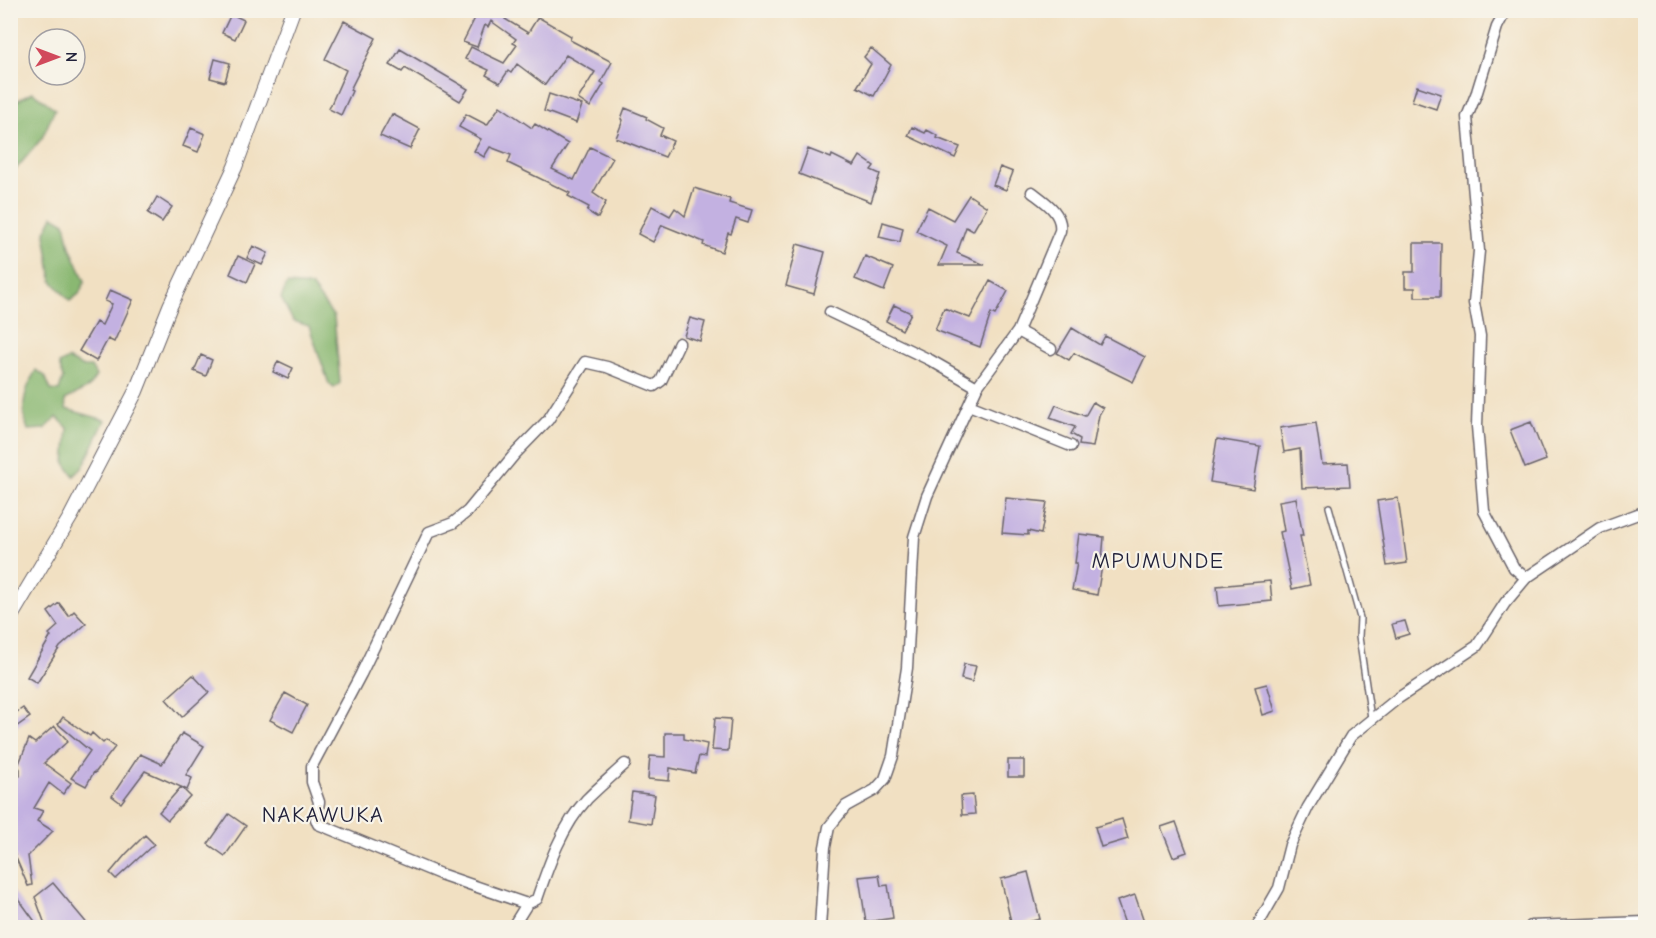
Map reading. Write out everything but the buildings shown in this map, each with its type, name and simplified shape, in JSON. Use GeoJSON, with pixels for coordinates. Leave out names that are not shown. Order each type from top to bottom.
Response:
{"type":"FeatureCollection","features":[{"type":"Feature","properties":{"kind":"street"},"geometry":{"type":"LineString","coordinates":[[10,618],[71,516],[136,391],[170,306],[234,167],[293,10]]}},
{"type":"Feature","properties":{"kind":"street"},"geometry":{"type":"LineString","coordinates":[[1506,10],[1497,27],[1467,117],[1479,250],[1474,303],[1480,336],[1477,426],[1484,511],[1514,568],[1526,578]]}},
{"type":"Feature","properties":{"kind":"street"},"geometry":{"type":"LineString","coordinates":[[820,927],[825,847],[829,827],[846,806],[875,790],[885,779],[893,756],[907,668],[914,537],[927,496],[977,387],[1018,331],[1060,231],[1061,225],[1051,207],[1032,192]]}},
{"type":"Feature","properties":{"kind":"street"},"geometry":{"type":"LineString","coordinates":[[830,312],[930,360],[977,387]]}},
{"type":"Feature","properties":{"kind":"street"},"geometry":{"type":"LineString","coordinates":[[1018,331],[1051,349]]}},
{"type":"Feature","properties":{"kind":"street"},"geometry":{"type":"LineString","coordinates":[[527,904],[440,874],[318,824],[316,819],[319,802],[312,782],[312,766],[361,674],[429,532],[453,523],[468,511],[514,455],[548,420],[585,362],[654,386],[661,381],[679,343]]}},
{"type":"Feature","properties":{"kind":"street"},"geometry":{"type":"LineString","coordinates":[[969,405],[1071,446]]}},
{"type":"Feature","properties":{"kind":"street"},"geometry":{"type":"LineString","coordinates":[[1256,927],[1279,888],[1290,845],[1308,807],[1351,736],[1397,699],[1477,646],[1505,603],[1526,578],[1600,528],[1646,511]]}},
{"type":"Feature","properties":{"kind":"street"},"geometry":{"type":"LineString","coordinates":[[512,927],[527,904],[537,898],[564,833],[586,800],[625,764]]}},
{"type":"Feature","properties":{"kind":"street"},"geometry":{"type":"LineString","coordinates":[[1532,926],[1646,922]]}},
{"type":"Feature","properties":{"kind":"lane"},"geometry":{"type":"LineString","coordinates":[[1329,507],[1360,618],[1359,637],[1371,720]]}},
{"type":"Feature","properties":{"kind":"green space"},"geometry":{"type":"Polygon","coordinates":[[[33,92],[55,109],[42,138],[11,175],[11,104],[33,92]]]}},
{"type":"Feature","properties":{"kind":"green space"},"geometry":{"type":"Polygon","coordinates":[[[53,216],[65,223],[70,247],[85,281],[79,294],[70,301],[52,281],[45,232],[53,216]]]}},
{"type":"Feature","properties":{"kind":"green space"},"geometry":{"type":"Polygon","coordinates":[[[287,284],[311,286],[334,317],[340,383],[334,388],[329,384],[309,326],[293,321],[281,298],[287,284]]]}},
{"type":"Feature","properties":{"kind":"green space"},"geometry":{"type":"Polygon","coordinates":[[[68,359],[83,367],[91,367],[96,376],[89,387],[65,400],[66,409],[105,420],[83,467],[74,476],[65,463],[68,428],[57,417],[45,429],[28,430],[24,414],[26,392],[36,370],[45,376],[51,390],[59,391],[63,378],[59,364],[68,359]]]}},
{"type":"Feature","properties":{"kind":"district","name":"MPUMUNDE"},"geometry":{"type":"Point","coordinates":[1158,560]}},
{"type":"Feature","properties":{"kind":"district","name":"NAKAWUKA"},"geometry":{"type":"Point","coordinates":[323,814]}}]}
